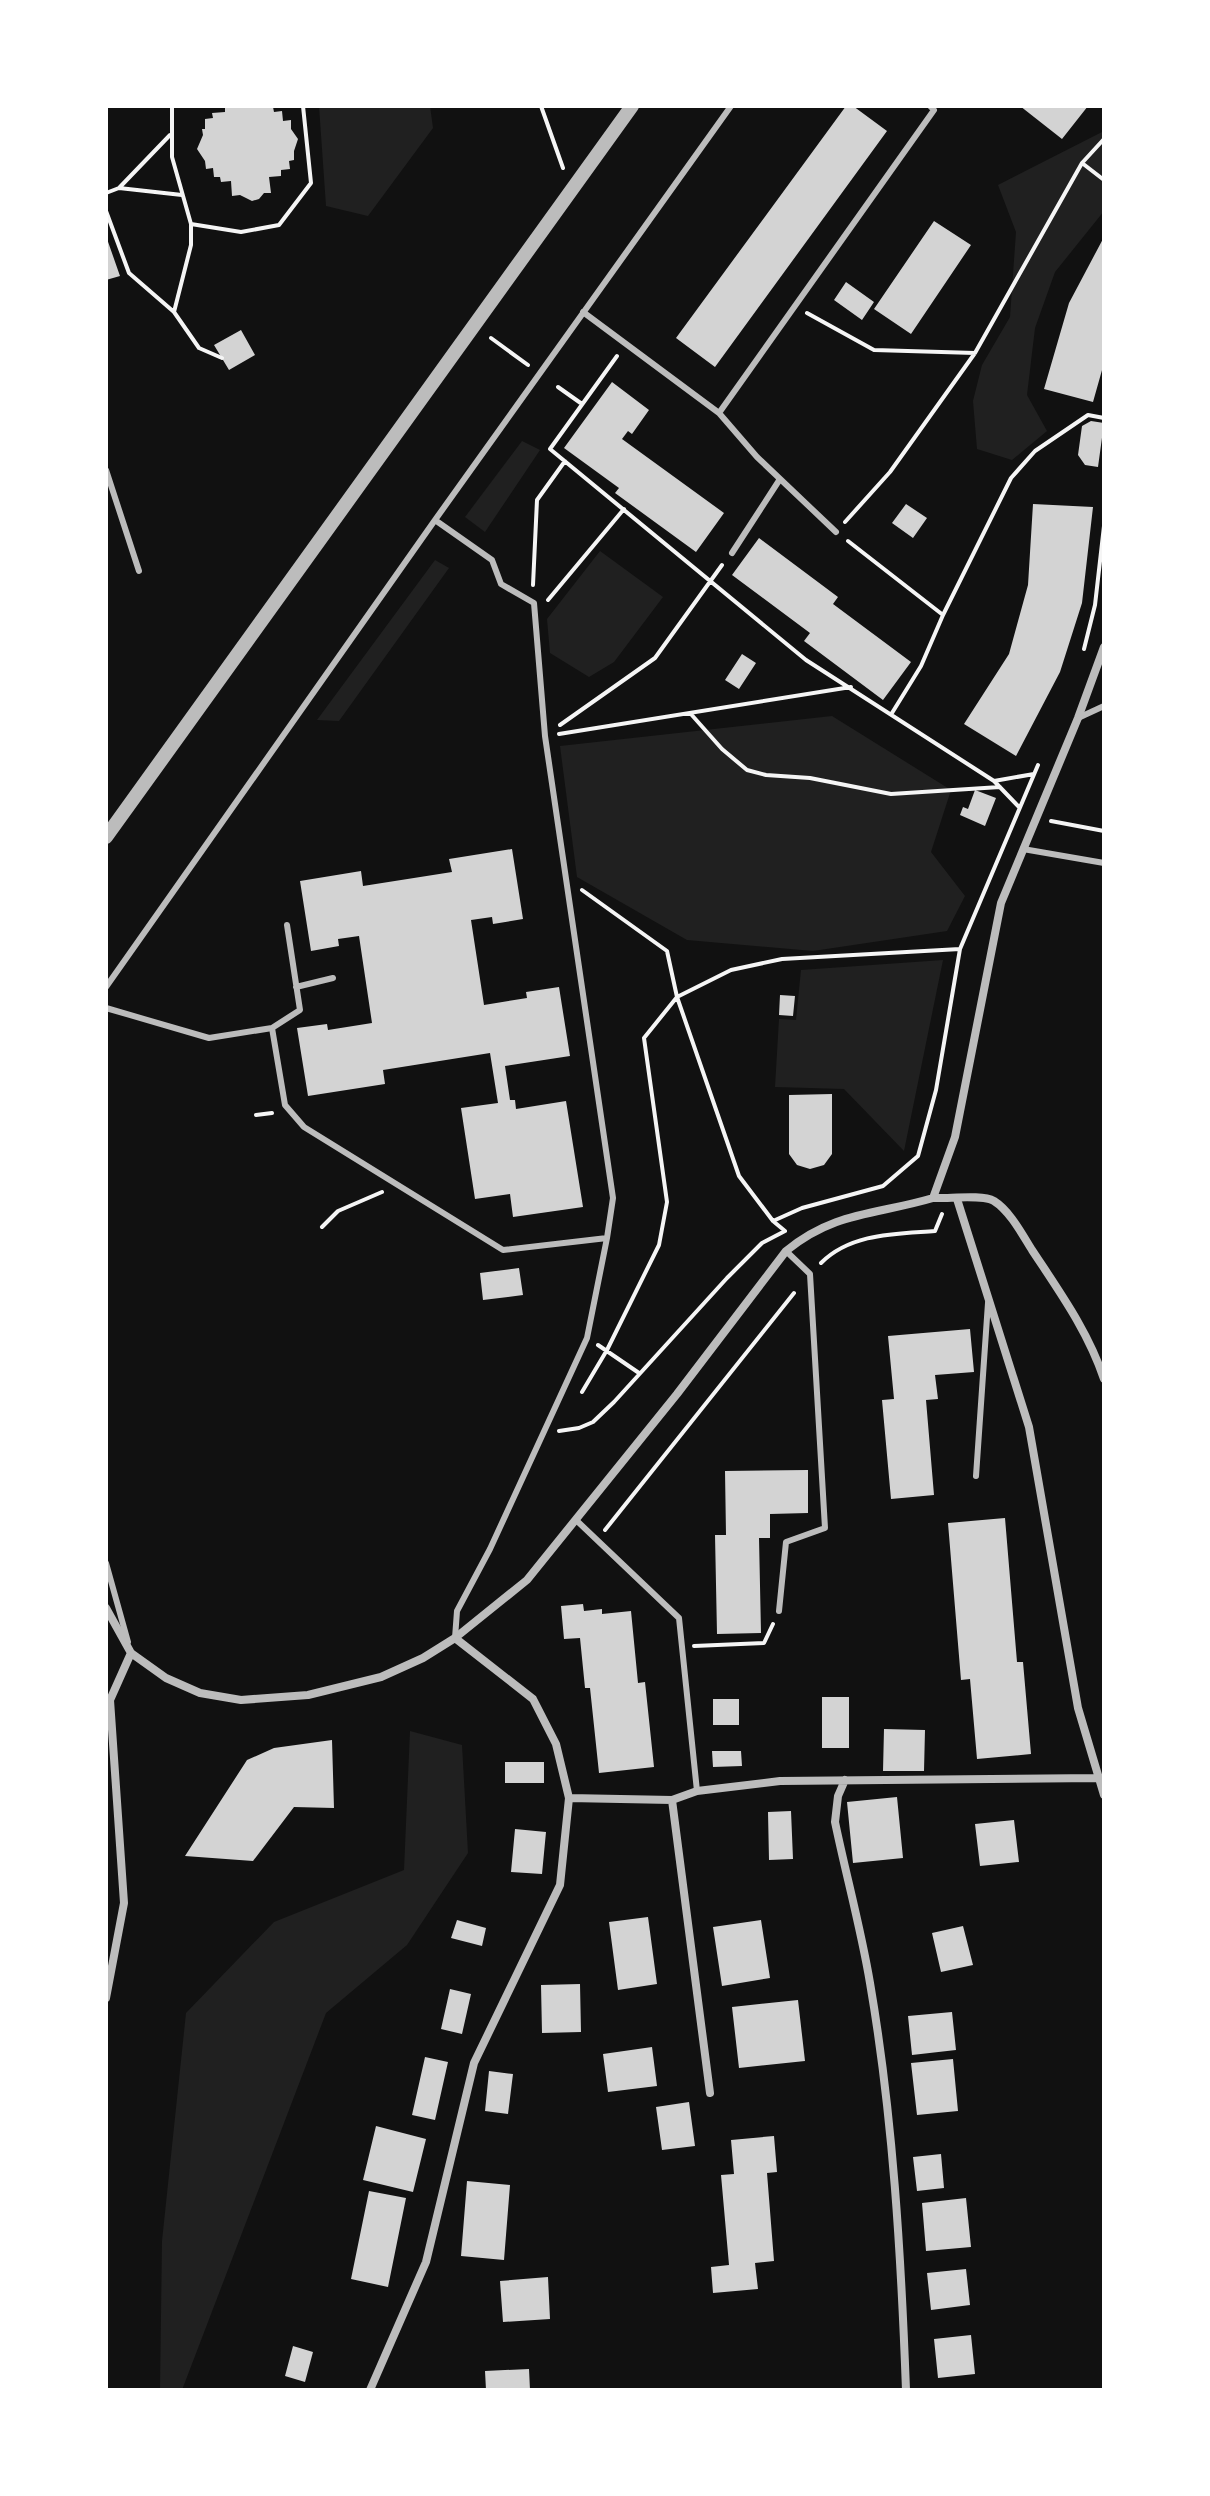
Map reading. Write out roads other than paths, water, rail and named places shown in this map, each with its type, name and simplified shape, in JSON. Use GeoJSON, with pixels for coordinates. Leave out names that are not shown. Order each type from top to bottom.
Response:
{"type":"FeatureCollection","features":[{"type":"Feature","properties":{"kind":"street"},"geometry":{"type":"LineString","coordinates":[[106,837],[632,106]]}},
{"type":"Feature","properties":{"kind":"street"},"geometry":{"type":"LineString","coordinates":[[933,1198],[955,1137],[1001,903],[1104,647]]}},
{"type":"Feature","properties":{"kind":"street"},"geometry":{"type":"LineString","coordinates":[[106,1608],[131,1653],[166,1678],[200,1693],[241,1700],[308,1695],[381,1677],[423,1658],[455,1638],[527,1580],[677,1394],[786,1251],[807,1234],[831,1222],[933,1198],[993,1200],[1016,1225],[1080,1323],[1096,1354],[1104,1379]]}},
{"type":"Feature","properties":{"kind":"street"},"geometry":{"type":"LineString","coordinates":[[957,1199],[1029,1427],[1078,1708],[1104,1795]]}},
{"type":"Feature","properties":{"kind":"street"},"geometry":{"type":"LineString","coordinates":[[370,2390],[426,2262],[474,2063],[560,1885],[569,1798],[556,1744],[533,1699],[455,1638]]}},
{"type":"Feature","properties":{"kind":"street"},"geometry":{"type":"LineString","coordinates":[[106,1998],[124,1903],[108,1702],[131,1653]]}},
{"type":"Feature","properties":{"kind":"street"},"geometry":{"type":"LineString","coordinates":[[569,1798],[672,1800],[697,1791],[780,1781],[1099,1778]]}},
{"type":"Feature","properties":{"kind":"street"},"geometry":{"type":"LineString","coordinates":[[845,1780],[836,1804],[835,1822],[870,1982],[882,2067],[895,2190],[906,2390]]}},
{"type":"Feature","properties":{"kind":"street"},"geometry":{"type":"LineString","coordinates":[[672,1800],[710,2093]]}},
{"type":"Feature","properties":{"kind":"lane"},"geometry":{"type":"LineString","coordinates":[[106,987],[731,106]]}},
{"type":"Feature","properties":{"kind":"lane"},"geometry":{"type":"LineString","coordinates":[[719,413],[934,110],[930,106]]}},
{"type":"Feature","properties":{"kind":"lane"},"geometry":{"type":"LineString","coordinates":[[583,312],[719,413],[757,457],[836,532]]}},
{"type":"Feature","properties":{"kind":"lane"},"geometry":{"type":"LineString","coordinates":[[106,470],[139,571]]}},
{"type":"Feature","properties":{"kind":"lane"},"geometry":{"type":"LineString","coordinates":[[732,553],[780,479]]}},
{"type":"Feature","properties":{"kind":"lane"},"geometry":{"type":"LineString","coordinates":[[435,520],[492,560],[501,584],[534,603],[545,736],[613,1198],[587,1338],[490,1549],[457,1611],[455,1638]]}},
{"type":"Feature","properties":{"kind":"lane"},"geometry":{"type":"LineString","coordinates":[[1078,718],[1104,706]]}},
{"type":"Feature","properties":{"kind":"lane"},"geometry":{"type":"LineString","coordinates":[[1023,849],[1104,863]]}},
{"type":"Feature","properties":{"kind":"lane"},"geometry":{"type":"LineString","coordinates":[[106,1008],[209,1038],[272,1028],[300,1010],[287,925]]}},
{"type":"Feature","properties":{"kind":"lane"},"geometry":{"type":"LineString","coordinates":[[296,987],[333,978]]}},
{"type":"Feature","properties":{"kind":"lane"},"geometry":{"type":"LineString","coordinates":[[272,1028],[285,1105],[304,1127],[503,1250],[607,1238]]}},
{"type":"Feature","properties":{"kind":"lane"},"geometry":{"type":"LineString","coordinates":[[779,1611],[786,1542],[825,1528],[810,1274],[786,1251]]}},
{"type":"Feature","properties":{"kind":"lane"},"geometry":{"type":"LineString","coordinates":[[976,1476],[988,1300]]}},
{"type":"Feature","properties":{"kind":"lane"},"geometry":{"type":"LineString","coordinates":[[576,1520],[679,1618],[697,1791]]}},
{"type":"Feature","properties":{"kind":"lane"},"geometry":{"type":"LineString","coordinates":[[106,1563],[131,1653]]}}]}
